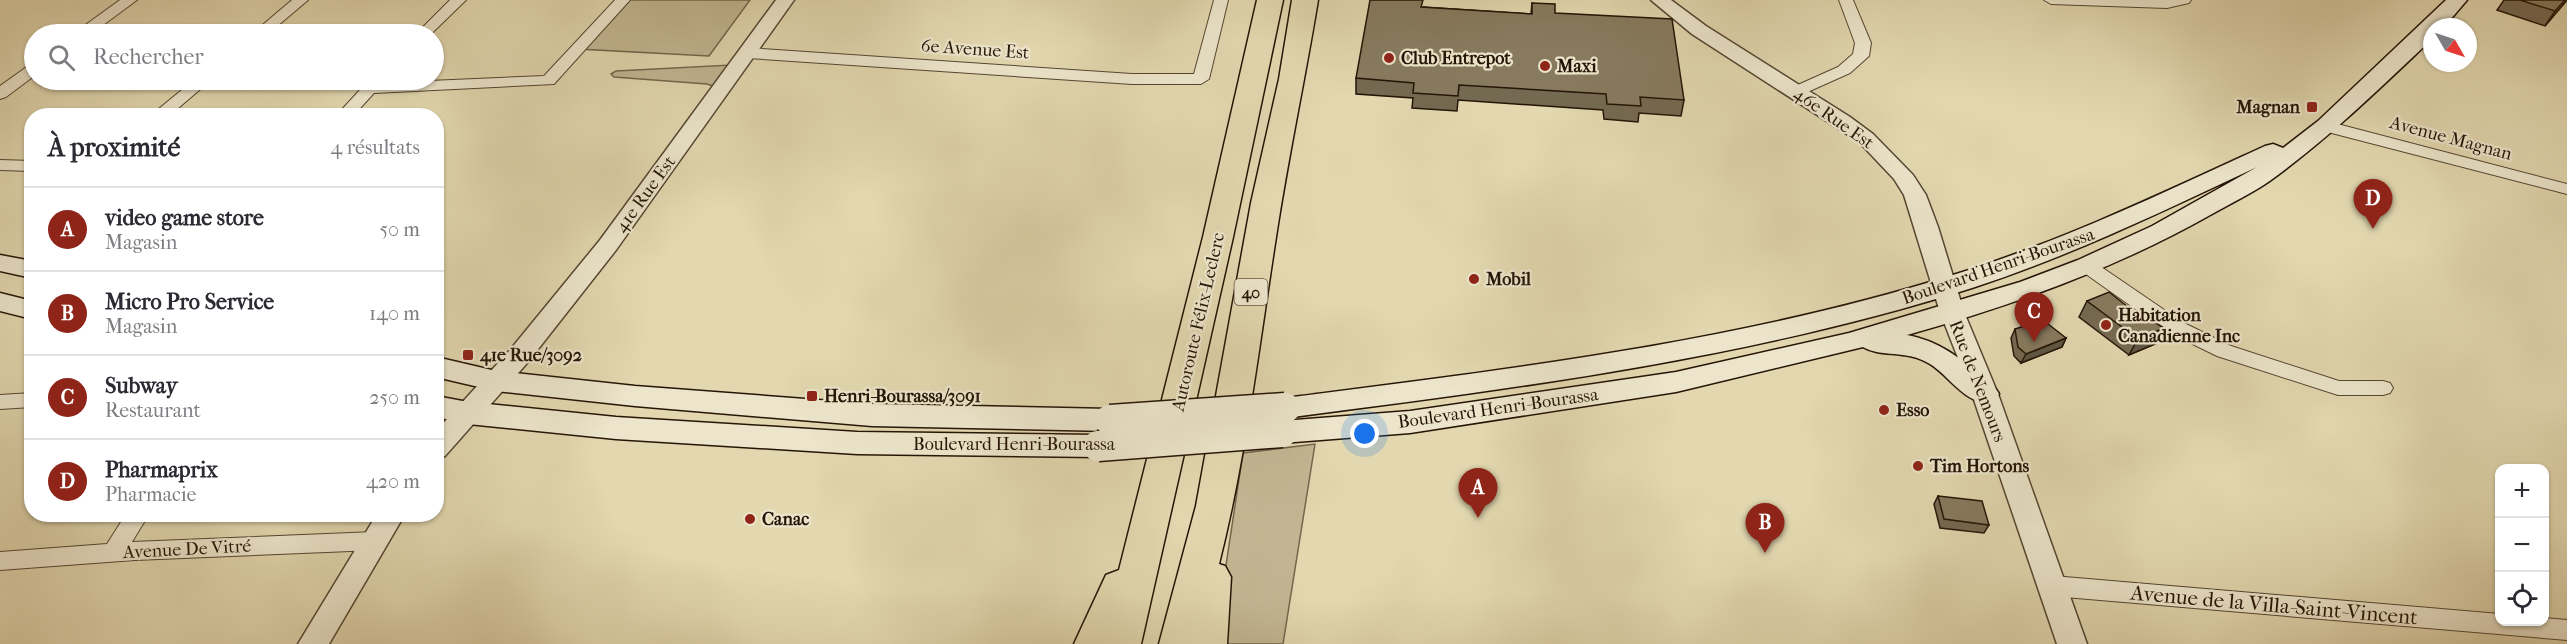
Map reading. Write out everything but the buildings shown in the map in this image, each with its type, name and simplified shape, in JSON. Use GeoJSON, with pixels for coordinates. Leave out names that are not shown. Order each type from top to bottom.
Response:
{"type":"FeatureCollection","features":[{"type":"Feature","properties":{"kind":"highway","name":"Autoroute Félix-Leclerc"},"geometry":{"type":"LineString","coordinates":[[1121,644],[1218,237],[1270,0]]}},
{"type":"Feature","properties":{"kind":"highway","name":"40"},"geometry":{"type":"LineString","coordinates":[[1179,644],[1215,506],[1266,203],[1292,79],[1305,0]]}},
{"type":"Feature","properties":{"kind":"highway"},"geometry":{"type":"LineString","coordinates":[[1207,644],[1215,506]]}},
{"type":"Feature","properties":{"kind":"highway"},"geometry":{"type":"LineString","coordinates":[[1094,644],[1151,516]]}},
{"type":"Feature","properties":{"kind":"main road","name":"Boulevard Henri-Bourassa"},"geometry":{"type":"LineString","coordinates":[[444,408],[468,413],[616,428],[857,443],[1098,446],[1283,420],[1647,357],[1820,322],[1949,300],[2087,266],[2161,232],[2261,176],[2326,126],[2446,14],[2457,0]]}},
{"type":"Feature","properties":{"kind":"main road","name":"Boulevard Henri-Bourassa"},"geometry":{"type":"LineString","coordinates":[[444,369],[496,381],[634,396],[872,415],[1110,420],[1410,422],[1676,382],[1849,342],[1949,300],[2326,126]]}},
{"type":"Feature","properties":{"kind":"main road"},"geometry":{"type":"LineString","coordinates":[[0,263],[24,268]]}},
{"type":"Feature","properties":{"kind":"main road"},"geometry":{"type":"LineString","coordinates":[[0,302],[24,308]]}},
{"type":"Feature","properties":{"kind":"main road"},"geometry":{"type":"LineString","coordinates":[[1849,342],[1906,343],[1925,348],[1946,361],[1985,394]]}},
{"type":"Feature","properties":{"kind":"street"},"geometry":{"type":"LineString","coordinates":[[96,24],[130,0]]}},
{"type":"Feature","properties":{"kind":"street"},"geometry":{"type":"LineString","coordinates":[[271,24],[301,0]]}},
{"type":"Feature","properties":{"kind":"street"},"geometry":{"type":"LineString","coordinates":[[434,24],[459,0]]}},
{"type":"Feature","properties":{"kind":"street"},"geometry":{"type":"LineString","coordinates":[[444,83],[548,81],[623,0]]}},
{"type":"Feature","properties":{"kind":"street","name":"41e Rue Est"},"geometry":{"type":"LineString","coordinates":[[444,440],[553,315],[608,245],[785,0]]}},
{"type":"Feature","properties":{"kind":"street","name":"6e Avenue Est"},"geometry":{"type":"LineString","coordinates":[[748,53],[1132,79],[1201,80],[1221,0]]}},
{"type":"Feature","properties":{"kind":"street","name":"46e Rue Est"},"geometry":{"type":"LineString","coordinates":[[1660,0],[1699,30],[1797,91],[1866,138],[1902,175],[1915,195],[1949,300]]}},
{"type":"Feature","properties":{"kind":"street"},"geometry":{"type":"LineString","coordinates":[[1797,91],[1844,70],[1861,56],[1863,43],[1846,0]]}},
{"type":"Feature","properties":{"kind":"street"},"geometry":{"type":"LineString","coordinates":[[2051,0],[2167,4],[2182,0]]}},
{"type":"Feature","properties":{"kind":"street"},"geometry":{"type":"LineString","coordinates":[[0,94],[24,76]]}},
{"type":"Feature","properties":{"kind":"street"},"geometry":{"type":"LineString","coordinates":[[168,108],[190,90]]}},
{"type":"Feature","properties":{"kind":"street"},"geometry":{"type":"LineString","coordinates":[[351,108],[368,90]]}},
{"type":"Feature","properties":{"kind":"street","name":"Avenue Magnan"},"geometry":{"type":"LineString","coordinates":[[2326,126],[2567,189]]}},
{"type":"Feature","properties":{"kind":"street"},"geometry":{"type":"LineString","coordinates":[[0,165],[24,166]]}},
{"type":"Feature","properties":{"kind":"street"},"geometry":{"type":"LineString","coordinates":[[2087,266],[2175,327],[2224,351],[2338,388],[2383,387]]}},
{"type":"Feature","properties":{"kind":"street","name":"Rue de Nemours"},"geometry":{"type":"LineString","coordinates":[[1949,300],[1985,394],[2072,644]]}},
{"type":"Feature","properties":{"kind":"street"},"geometry":{"type":"LineString","coordinates":[[0,402],[24,400]]}},
{"type":"Feature","properties":{"kind":"street"},"geometry":{"type":"LineString","coordinates":[[113,553],[133,522]]}},
{"type":"Feature","properties":{"kind":"street"},"geometry":{"type":"LineString","coordinates":[[313,644],[387,522]]}},
{"type":"Feature","properties":{"kind":"street","name":"Avenue De Vitré"},"geometry":{"type":"LineString","coordinates":[[0,561],[113,553],[375,541]]}},
{"type":"Feature","properties":{"kind":"street","name":"Avenue de la Villa-Saint-Vincent"},"geometry":{"type":"LineString","coordinates":[[2053,586],[2567,630]]}},
{"type":"Feature","properties":{"kind":"shaded area"},"geometry":{"type":"Polygon","coordinates":[[[623,0],[750,0],[709,56],[578,49],[623,0]]]}},
{"type":"Feature","properties":{"kind":"shaded area"},"geometry":{"type":"Polygon","coordinates":[[[731,65],[716,87],[707,84],[614,77],[611,74],[616,71],[731,65]]]}},
{"type":"Feature","properties":{"kind":"shaded area"},"geometry":{"type":"Polygon","coordinates":[[[1315,444],[1283,644],[1214,644],[1243,453],[1315,444]]]}},
{"type":"Feature","properties":{"kind":"place","name":"Club Entrepot"},"geometry":{"type":"Point","coordinates":[1389,58]}},
{"type":"Feature","properties":{"kind":"place","name":"Maxi"},"geometry":{"type":"Point","coordinates":[1545,66]}},
{"type":"Feature","properties":{"kind":"place","name":"Magnan"},"geometry":{"type":"Point","coordinates":[2312,107]}},
{"type":"Feature","properties":{"kind":"place","name":"Pharmaprix"},"geometry":{"type":"Point","coordinates":[2373,229]}},
{"type":"Feature","properties":{"kind":"place","name":"Mobil"},"geometry":{"type":"Point","coordinates":[1474,279]}},
{"type":"Feature","properties":{"kind":"place","name":"Habitation Canadienne Inc"},"geometry":{"type":"Point","coordinates":[2106,325]}},
{"type":"Feature","properties":{"kind":"place","name":"Subway"},"geometry":{"type":"Point","coordinates":[2034,342]}},
{"type":"Feature","properties":{"kind":"place","name":"41e Rue/3092"},"geometry":{"type":"Point","coordinates":[468,355]}},
{"type":"Feature","properties":{"kind":"place","name":"Henri-Bourassa/3091"},"geometry":{"type":"Point","coordinates":[812,396]}},
{"type":"Feature","properties":{"kind":"place","name":"Esso"},"geometry":{"type":"Point","coordinates":[1884,410]}},
{"type":"Feature","properties":{"kind":"place","name":"Tim Hortons"},"geometry":{"type":"Point","coordinates":[1918,466]}},
{"type":"Feature","properties":{"kind":"place","name":"video game store"},"geometry":{"type":"Point","coordinates":[1478,518]}},
{"type":"Feature","properties":{"kind":"place","name":"Canac"},"geometry":{"type":"Point","coordinates":[750,519]}},
{"type":"Feature","properties":{"kind":"place","name":"Micro Pro Service"},"geometry":{"type":"Point","coordinates":[1765,553]}}]}
